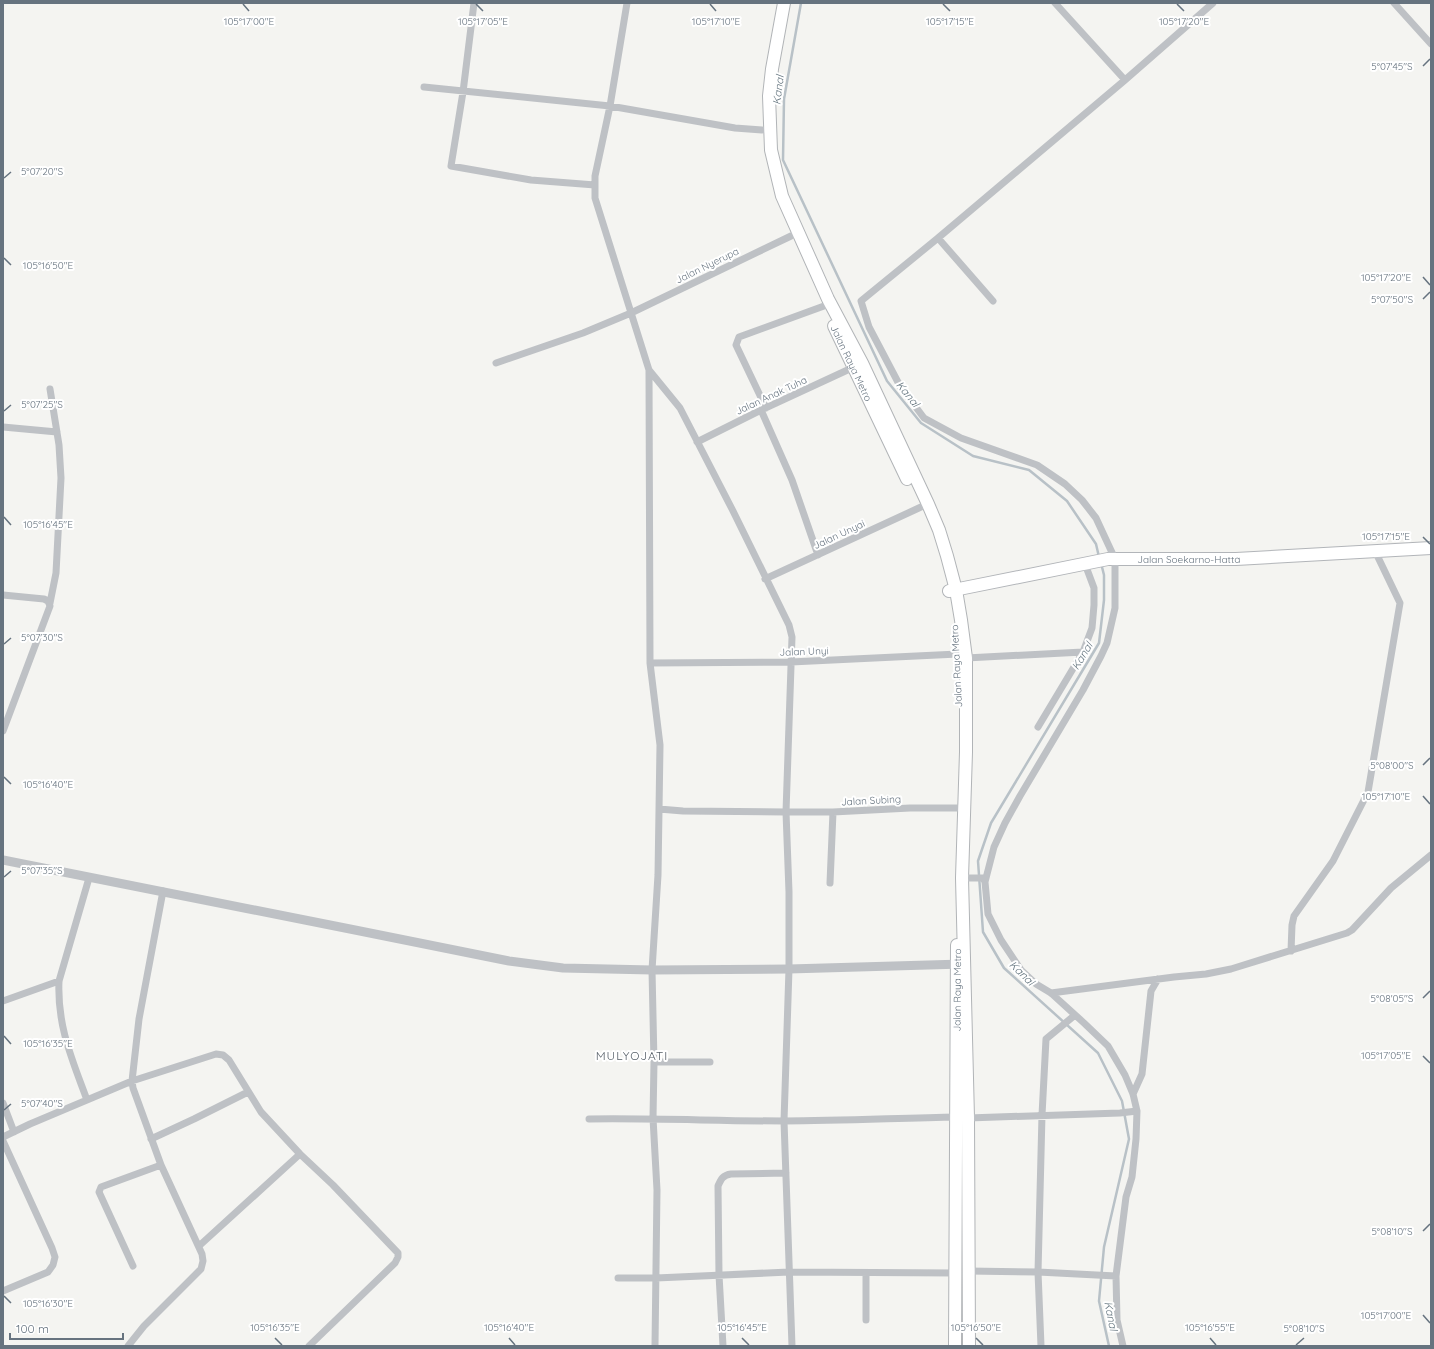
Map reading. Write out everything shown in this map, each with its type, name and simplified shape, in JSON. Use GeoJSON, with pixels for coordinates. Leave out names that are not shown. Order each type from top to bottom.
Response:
{"type":"FeatureCollection","features":[{"type":"Feature","properties":{"kind":"main road","name":"Jalan Raya Metro"},"geometry":{"type":"LineString","coordinates":[[777,3],[764,95],[762,130],[768,176],[776,202],[791,236],[930,528],[952,590]]}},
{"type":"Feature","properties":{"kind":"main road"},"geometry":{"type":"LineString","coordinates":[[784,3],[772,68],[769,96],[771,150],[782,196],[828,299],[862,363],[939,530],[952,590],[962,656],[966,752],[961,964],[962,1118],[968,1271],[969,1346]]}},
{"type":"Feature","properties":{"kind":"main road","name":"Jalan Soekarno-Hatta"},"geometry":{"type":"LineString","coordinates":[[952,590],[1112,559],[1236,559],[1431,548]]}},
{"type":"Feature","properties":{"kind":"main road","name":"Jalan Raya Metro"},"geometry":{"type":"LineString","coordinates":[[961,964],[957,808],[959,685],[962,656]]}},
{"type":"Feature","properties":{"kind":"main road"},"geometry":{"type":"LineString","coordinates":[[955,1346],[955,1273],[962,1118]]}},
{"type":"Feature","properties":{"kind":"street"},"geometry":{"type":"LineString","coordinates":[[474,3],[463,92],[450,166],[531,180],[595,185]]}},
{"type":"Feature","properties":{"kind":"street"},"geometry":{"type":"LineString","coordinates":[[628,3],[610,106],[595,176],[595,198],[649,370],[650,663],[660,745],[658,875],[652,970],[654,1062],[653,1118],[657,1190],[655,1346]]}},
{"type":"Feature","properties":{"kind":"street"},"geometry":{"type":"LineString","coordinates":[[1055,3],[1125,80]]}},
{"type":"Feature","properties":{"kind":"street"},"geometry":{"type":"LineString","coordinates":[[1123,1346],[1117,1320],[1114,1276],[1126,1197],[1132,1177],[1134,1112],[1133,1094],[1125,1075],[1112,1052],[1099,1036],[1073,1017],[1051,993],[1036,984],[1021,970],[1001,940],[988,914],[983,880],[994,847],[1005,823],[1083,690],[1107,643],[1115,608],[1112,559],[1096,518],[1082,500],[1065,484],[1037,465],[961,438],[924,418],[900,386],[869,327],[860,301],[938,238],[1214,3]]}},
{"type":"Feature","properties":{"kind":"street"},"geometry":{"type":"LineString","coordinates":[[1394,3],[1431,44]]}},
{"type":"Feature","properties":{"kind":"street"},"geometry":{"type":"LineString","coordinates":[[424,87],[610,106],[736,128],[762,130]]}},
{"type":"Feature","properties":{"kind":"street","name":"Jalan Nyerupa"},"geometry":{"type":"LineString","coordinates":[[496,363],[583,333],[631,313],[791,236]]}},
{"type":"Feature","properties":{"kind":"street"},"geometry":{"type":"LineString","coordinates":[[938,238],[992,301]]}},
{"type":"Feature","properties":{"kind":"street"},"geometry":{"type":"LineString","coordinates":[[818,555],[792,480],[764,409],[736,345],[739,338],[824,306]]}},
{"type":"Feature","properties":{"kind":"street","name":"Jalan Anak Tuha"},"geometry":{"type":"LineString","coordinates":[[697,442],[854,367]]}},
{"type":"Feature","properties":{"kind":"street"},"geometry":{"type":"LineString","coordinates":[[649,370],[680,408],[732,509],[792,637],[786,812],[789,892],[789,969],[784,1121],[792,1346]]}},
{"type":"Feature","properties":{"kind":"street"},"geometry":{"type":"LineString","coordinates":[[3,731],[50,608],[56,573],[61,478],[57,432],[50,389]]}},
{"type":"Feature","properties":{"kind":"street"},"geometry":{"type":"LineString","coordinates":[[3,427],[57,432]]}},
{"type":"Feature","properties":{"kind":"street","name":"Jalan Unyai"},"geometry":{"type":"LineString","coordinates":[[765,579],[921,508]]}},
{"type":"Feature","properties":{"kind":"street"},"geometry":{"type":"LineString","coordinates":[[1291,951],[1292,925],[1294,916],[1333,860],[1368,792],[1400,603],[1375,551]]}},
{"type":"Feature","properties":{"kind":"street"},"geometry":{"type":"LineString","coordinates":[[1038,728],[1083,652],[1092,628],[1094,588],[1088,563]]}},
{"type":"Feature","properties":{"kind":"street"},"geometry":{"type":"LineString","coordinates":[[3,595],[44,599],[50,603]]}},
{"type":"Feature","properties":{"kind":"street","name":"Jalan Unyi"},"geometry":{"type":"LineString","coordinates":[[650,663],[791,662],[1083,652]]}},
{"type":"Feature","properties":{"kind":"street","name":"Jalan Subing"},"geometry":{"type":"LineString","coordinates":[[660,809],[683,811],[833,812],[910,808],[957,808]]}},
{"type":"Feature","properties":{"kind":"street"},"geometry":{"type":"LineString","coordinates":[[830,882],[833,812]]}},
{"type":"Feature","properties":{"kind":"street"},"geometry":{"type":"LineString","coordinates":[[1051,993],[1206,974],[1231,969],[1347,933],[1352,930],[1391,888],[1431,855]]}},
{"type":"Feature","properties":{"kind":"street"},"geometry":{"type":"LineString","coordinates":[[3,860],[509,961],[563,968],[652,970],[789,969],[961,964]]}},
{"type":"Feature","properties":{"kind":"street"},"geometry":{"type":"LineString","coordinates":[[87,1100],[62,1025],[58,1001],[59,981],[90,878]]}},
{"type":"Feature","properties":{"kind":"street"},"geometry":{"type":"LineString","coordinates":[[964,878],[983,880]]}},
{"type":"Feature","properties":{"kind":"street"},"geometry":{"type":"LineString","coordinates":[[128,1346],[144,1326],[201,1269],[203,1261],[199,1246],[161,1165],[133,1088],[132,1081],[139,1019],[163,891]]}},
{"type":"Feature","properties":{"kind":"street"},"geometry":{"type":"LineString","coordinates":[[1133,1094],[1142,1074],[1151,991],[1158,979]]}},
{"type":"Feature","properties":{"kind":"street"},"geometry":{"type":"LineString","coordinates":[[3,1001],[59,981]]}},
{"type":"Feature","properties":{"kind":"street"},"geometry":{"type":"LineString","coordinates":[[1041,1346],[1038,1272],[1042,1115],[1046,1039],[1073,1017]]}},
{"type":"Feature","properties":{"kind":"street"},"geometry":{"type":"LineString","coordinates":[[3,1137],[132,1081],[216,1054],[223,1055],[229,1060],[261,1112],[292,1146],[397,1250],[399,1255],[395,1263],[309,1346]]}},
{"type":"Feature","properties":{"kind":"street"},"geometry":{"type":"LineString","coordinates":[[654,1062],[710,1062]]}},
{"type":"Feature","properties":{"kind":"street"},"geometry":{"type":"LineString","coordinates":[[151,1139],[248,1092]]}},
{"type":"Feature","properties":{"kind":"street"},"geometry":{"type":"LineString","coordinates":[[3,1103],[14,1132]]}},
{"type":"Feature","properties":{"kind":"street"},"geometry":{"type":"LineString","coordinates":[[589,1119],[653,1118],[784,1121],[962,1118],[1134,1112]]}},
{"type":"Feature","properties":{"kind":"street"},"geometry":{"type":"LineString","coordinates":[[3,1141],[55,1257],[53,1265],[48,1272],[3,1291]]}},
{"type":"Feature","properties":{"kind":"street"},"geometry":{"type":"LineString","coordinates":[[199,1246],[300,1154]]}},
{"type":"Feature","properties":{"kind":"street"},"geometry":{"type":"LineString","coordinates":[[133,1266],[99,1190],[101,1187],[161,1165]]}},
{"type":"Feature","properties":{"kind":"street"},"geometry":{"type":"LineString","coordinates":[[723,1346],[719,1275],[718,1186],[721,1179],[725,1175],[786,1173]]}},
{"type":"Feature","properties":{"kind":"street"},"geometry":{"type":"LineString","coordinates":[[968,1271],[1038,1272],[1114,1276]]}},
{"type":"Feature","properties":{"kind":"street"},"geometry":{"type":"LineString","coordinates":[[618,1278],[656,1278],[789,1272],[955,1273]]}},
{"type":"Feature","properties":{"kind":"street"},"geometry":{"type":"LineString","coordinates":[[866,1273],[866,1320]]}},
{"type":"Feature","properties":{"kind":"waterway","name":"Kanal"},"geometry":{"type":"LineString","coordinates":[[801,3],[784,99],[783,160],[887,381],[921,423],[973,456],[1029,470],[1067,501],[1096,544],[1099,557]]}},
{"type":"Feature","properties":{"kind":"waterway","name":"Kanal"},"geometry":{"type":"LineString","coordinates":[[1101,563],[1104,575],[1104,600],[1099,643],[991,823],[978,861],[983,932],[1004,968],[1098,1053],[1122,1101],[1129,1139],[1104,1247],[1099,1301],[1109,1346]]}},
{"type":"Feature","properties":{"kind":"district","name":"MULYOJATI"},"geometry":{"type":"Point","coordinates":[632,1056]}}]}
